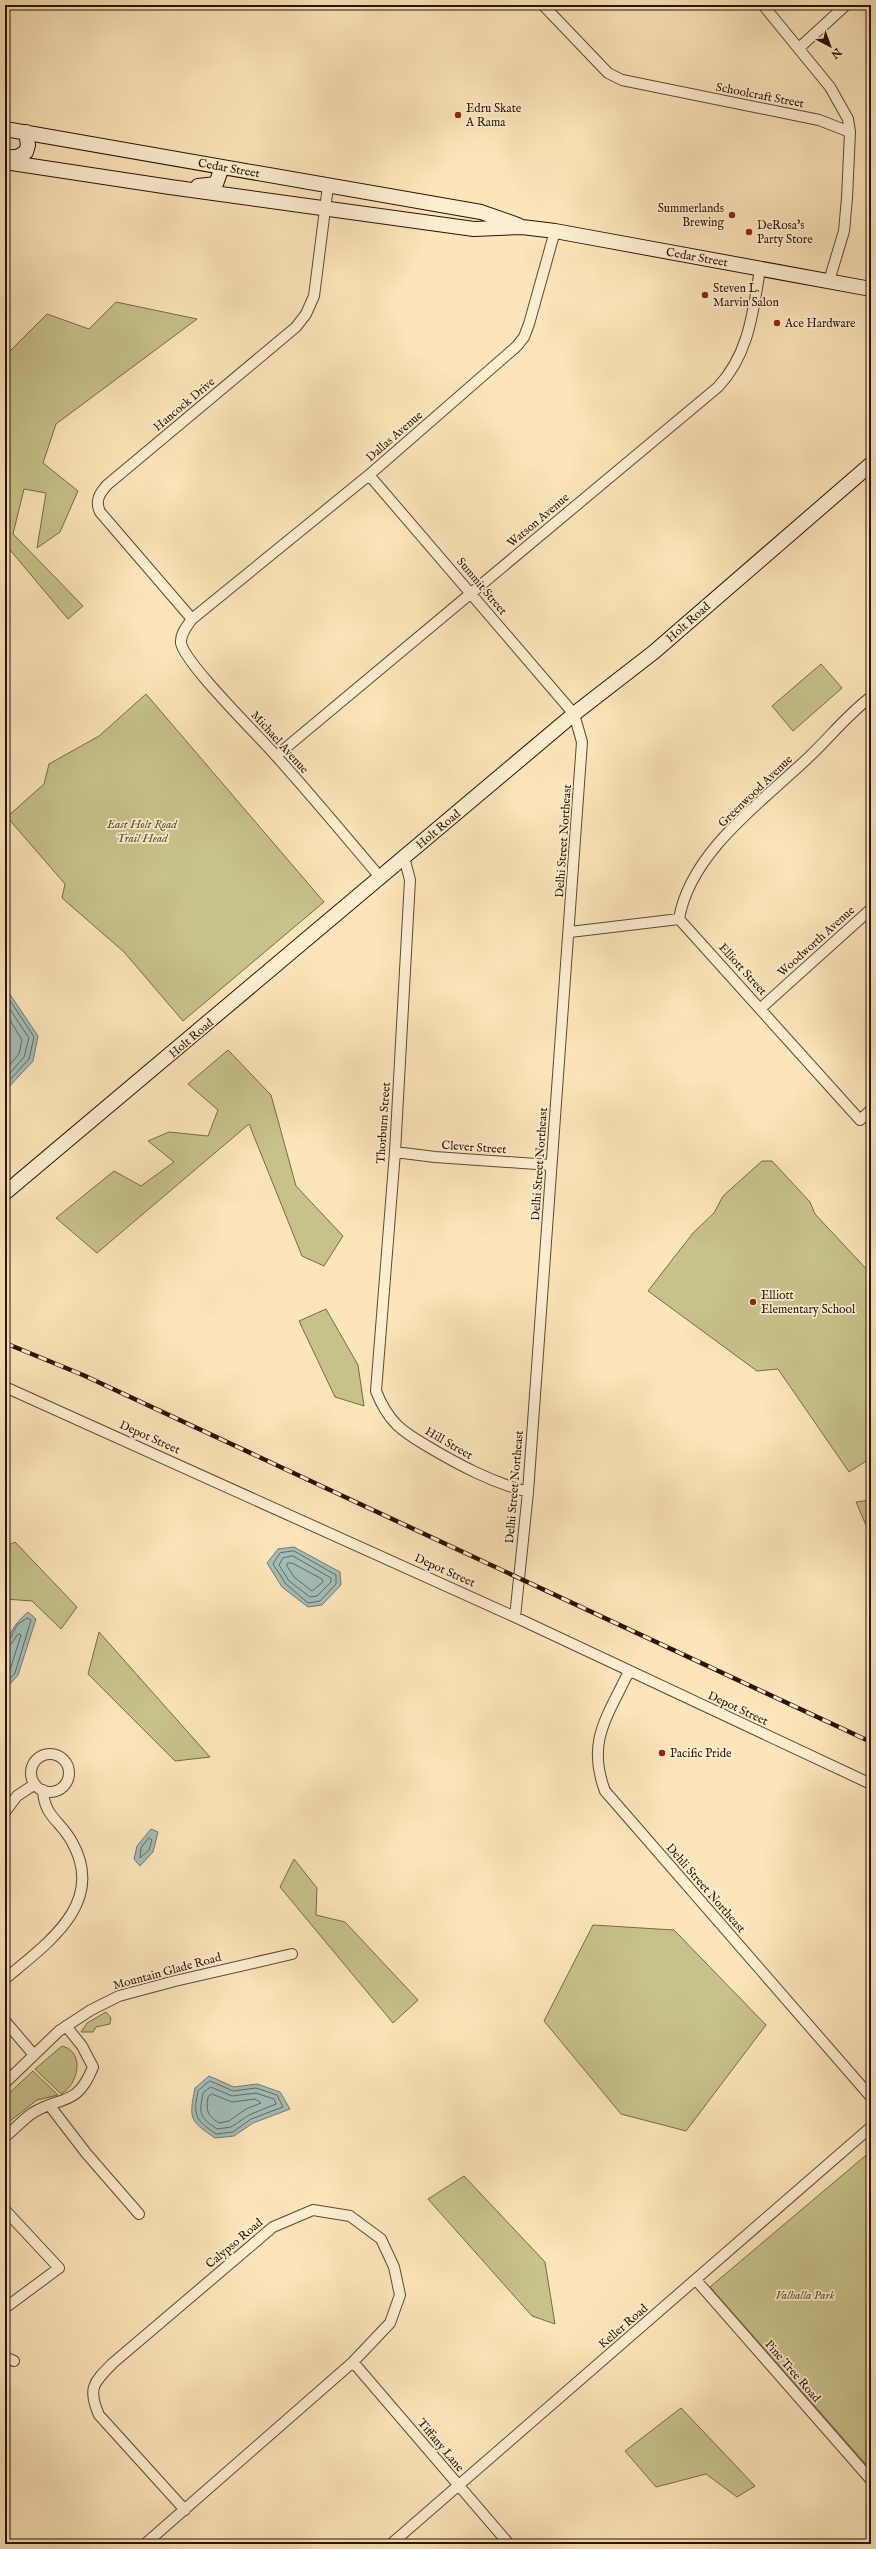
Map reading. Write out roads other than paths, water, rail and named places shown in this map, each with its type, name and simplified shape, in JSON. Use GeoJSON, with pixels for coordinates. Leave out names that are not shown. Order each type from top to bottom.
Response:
{"type":"FeatureCollection","features":[{"type":"Feature","properties":{"kind":"main road","name":"Cedar Street"},"geometry":{"type":"LineString","coordinates":[[5,129],[481,212],[522,227],[555,231],[871,288]]}},
{"type":"Feature","properties":{"kind":"main road"},"geometry":{"type":"LineString","coordinates":[[5,158],[17,158],[26,152],[28,145],[26,132]]}},
{"type":"Feature","properties":{"kind":"main road"},"geometry":{"type":"LineString","coordinates":[[5,162],[170,187],[449,225],[488,229],[522,227]]}},
{"type":"Feature","properties":{"kind":"main road"},"geometry":{"type":"LineString","coordinates":[[170,187],[212,186],[219,180],[222,167]]}},
{"type":"Feature","properties":{"kind":"main road","name":"Holt Road"},"geometry":{"type":"LineString","coordinates":[[5,1193],[574,714],[654,652],[871,464]]}},
{"type":"Feature","properties":{"kind":"street","name":"Schoolcraft Street"},"geometry":{"type":"LineString","coordinates":[[542,5],[608,73],[622,80],[819,120],[850,132]]}},
{"type":"Feature","properties":{"kind":"street"},"geometry":{"type":"LineString","coordinates":[[763,5],[799,48],[840,104],[848,119],[850,132],[844,231],[830,281]]}},
{"type":"Feature","properties":{"kind":"street"},"geometry":{"type":"LineString","coordinates":[[799,48],[846,5]]}},
{"type":"Feature","properties":{"kind":"street","name":"Hancock Drive"},"geometry":{"type":"LineString","coordinates":[[192,619],[100,512],[97,505],[99,494],[107,485],[296,327],[306,314],[314,296],[323,208],[328,186]]}},
{"type":"Feature","properties":{"kind":"street","name":"Dallas Avenue"},"geometry":{"type":"LineString","coordinates":[[192,619],[369,475],[500,362],[524,337],[555,231]]}},
{"type":"Feature","properties":{"kind":"street","name":"Watson Avenue"},"geometry":{"type":"LineString","coordinates":[[276,756],[718,388],[736,366],[748,337],[760,269]]}},
{"type":"Feature","properties":{"kind":"street","name":"Summit Street"},"geometry":{"type":"LineString","coordinates":[[369,475],[574,714]]}},
{"type":"Feature","properties":{"kind":"street","name":"Michael Avenue"},"geometry":{"type":"LineString","coordinates":[[192,619],[182,634],[181,643],[196,668],[276,756],[380,877]]}},
{"type":"Feature","properties":{"kind":"street","name":"Greenwood Avenue"},"geometry":{"type":"LineString","coordinates":[[679,919],[682,902],[690,883],[718,844],[871,697]]}},
{"type":"Feature","properties":{"kind":"street","name":"Delhi Street Northeast"},"geometry":{"type":"LineString","coordinates":[[515,1617],[528,1492],[551,1165],[570,932],[582,742],[574,714]]}},
{"type":"Feature","properties":{"kind":"street","name":"Thorburn Street"},"geometry":{"type":"LineString","coordinates":[[376,1391],[395,1152],[410,880],[404,857]]}},
{"type":"Feature","properties":{"kind":"street","name":"Woodworth Avenue"},"geometry":{"type":"LineString","coordinates":[[761,1008],[871,909]]}},
{"type":"Feature","properties":{"kind":"street"},"geometry":{"type":"LineString","coordinates":[[570,932],[679,919]]}},
{"type":"Feature","properties":{"kind":"street","name":"Elliott Street"},"geometry":{"type":"LineString","coordinates":[[679,919],[761,1008],[860,1120],[871,1110]]}},
{"type":"Feature","properties":{"kind":"street","name":"Clever Street"},"geometry":{"type":"LineString","coordinates":[[395,1152],[435,1157],[551,1165]]}},
{"type":"Feature","properties":{"kind":"street","name":"Depot Street"},"geometry":{"type":"LineString","coordinates":[[5,1387],[515,1617],[871,1784]]}},
{"type":"Feature","properties":{"kind":"street","name":"Hill Street"},"geometry":{"type":"LineString","coordinates":[[376,1391],[383,1407],[397,1426],[416,1439],[476,1474],[502,1485],[528,1492]]}},
{"type":"Feature","properties":{"kind":"street","name":"Dehli Street Northeast"},"geometry":{"type":"LineString","coordinates":[[629,1671],[602,1730],[596,1749],[598,1771],[606,1791],[871,2097]]}},
{"type":"Feature","properties":{"kind":"street"},"geometry":{"type":"LineString","coordinates":[[46,1754],[58,1755],[67,1762],[70,1769],[68,1782],[62,1788],[54,1792],[43,1790],[35,1784],[31,1774],[35,1761],[46,1754]]}},
{"type":"Feature","properties":{"kind":"street"},"geometry":{"type":"LineString","coordinates":[[5,1812],[17,1796],[35,1784]]}},
{"type":"Feature","properties":{"kind":"street"},"geometry":{"type":"LineString","coordinates":[[5,1979],[66,1924],[78,1903],[81,1889],[80,1858],[72,1841],[44,1807],[43,1790]]}},
{"type":"Feature","properties":{"kind":"street","name":"Mountain Glade Road"},"geometry":{"type":"LineString","coordinates":[[5,2083],[34,2054],[66,2026],[91,2010],[119,1996],[175,1981],[292,1954]]}},
{"type":"Feature","properties":{"kind":"street"},"geometry":{"type":"LineString","coordinates":[[5,2021],[34,2054]]}},
{"type":"Feature","properties":{"kind":"street"},"geometry":{"type":"LineString","coordinates":[[5,2137],[31,2114],[77,2094],[88,2080],[93,2067],[82,2046],[66,2026]]}},
{"type":"Feature","properties":{"kind":"street"},"geometry":{"type":"LineString","coordinates":[[50,2106],[86,2153],[139,2214]]}},
{"type":"Feature","properties":{"kind":"street","name":"Keller Road"},"geometry":{"type":"LineString","coordinates":[[391,2544],[871,2127]]}},
{"type":"Feature","properties":{"kind":"street"},"geometry":{"type":"LineString","coordinates":[[5,2210],[58,2268],[5,2308]]}},
{"type":"Feature","properties":{"kind":"street","name":"Calypso Road"},"geometry":{"type":"LineString","coordinates":[[145,2544],[185,2510],[353,2362],[390,2323],[400,2295],[394,2267],[381,2239],[350,2216],[313,2210],[274,2227],[113,2363],[94,2382],[92,2399],[99,2415],[185,2510]]}},
{"type":"Feature","properties":{"kind":"street","name":"Pine Tree Road"},"geometry":{"type":"LineString","coordinates":[[696,2280],[871,2480]]}},
{"type":"Feature","properties":{"kind":"street","name":"Tiffany Lane"},"geometry":{"type":"LineString","coordinates":[[353,2362],[509,2544]]}},
{"type":"Feature","properties":{"kind":"water"},"geometry":{"type":"Polygon","coordinates":[[[5,987],[38,1036],[33,1061],[5,1091],[5,987]]]}},
{"type":"Feature","properties":{"kind":"water"},"geometry":{"type":"Polygon","coordinates":[[[294,1547],[340,1572],[341,1585],[322,1605],[308,1607],[282,1587],[267,1563],[278,1549],[294,1547]]]}},
{"type":"Feature","properties":{"kind":"water"},"geometry":{"type":"Polygon","coordinates":[[[28,1612],[36,1619],[18,1675],[5,1690],[5,1656],[8,1638],[19,1621],[28,1612]]]}},
{"type":"Feature","properties":{"kind":"water"},"geometry":{"type":"Polygon","coordinates":[[[151,1829],[158,1832],[153,1852],[140,1866],[134,1859],[137,1846],[151,1829]]]}},
{"type":"Feature","properties":{"kind":"water"},"geometry":{"type":"Polygon","coordinates":[[[209,2076],[234,2087],[257,2084],[280,2092],[290,2109],[253,2123],[234,2136],[215,2138],[200,2127],[193,2118],[192,2113],[195,2088],[209,2076]]]}},
{"type":"Feature","properties":{"kind":"railway"},"geometry":{"type":"LineString","coordinates":[[5,1343],[83,1375],[871,1742]]}},
{"type":"Feature","properties":{"kind":"place","name":"Edru Skate A Rama"},"geometry":{"type":"Point","coordinates":[458,115]}},
{"type":"Feature","properties":{"kind":"place","name":"Summerlands Brewing"},"geometry":{"type":"Point","coordinates":[732,215]}},
{"type":"Feature","properties":{"kind":"place","name":"DeRosa's Party Store"},"geometry":{"type":"Point","coordinates":[749,232]}},
{"type":"Feature","properties":{"kind":"place","name":"Steven L. Marvin Salon"},"geometry":{"type":"Point","coordinates":[705,295]}},
{"type":"Feature","properties":{"kind":"place","name":"Ace Hardware"},"geometry":{"type":"Point","coordinates":[777,323]}},
{"type":"Feature","properties":{"kind":"place","name":"Elliott Elementary School"},"geometry":{"type":"Point","coordinates":[753,1302]}},
{"type":"Feature","properties":{"kind":"place","name":"Pacific Pride"},"geometry":{"type":"Point","coordinates":[662,1753]}},
{"type":"Feature","properties":{"kind":"park label","name":"East Holt Road Trail Head"},"geometry":{"type":"Point","coordinates":[142,831]}},
{"type":"Feature","properties":{"kind":"park label","name":"Valhalla Park"},"geometry":{"type":"Point","coordinates":[805,2295]}}]}
